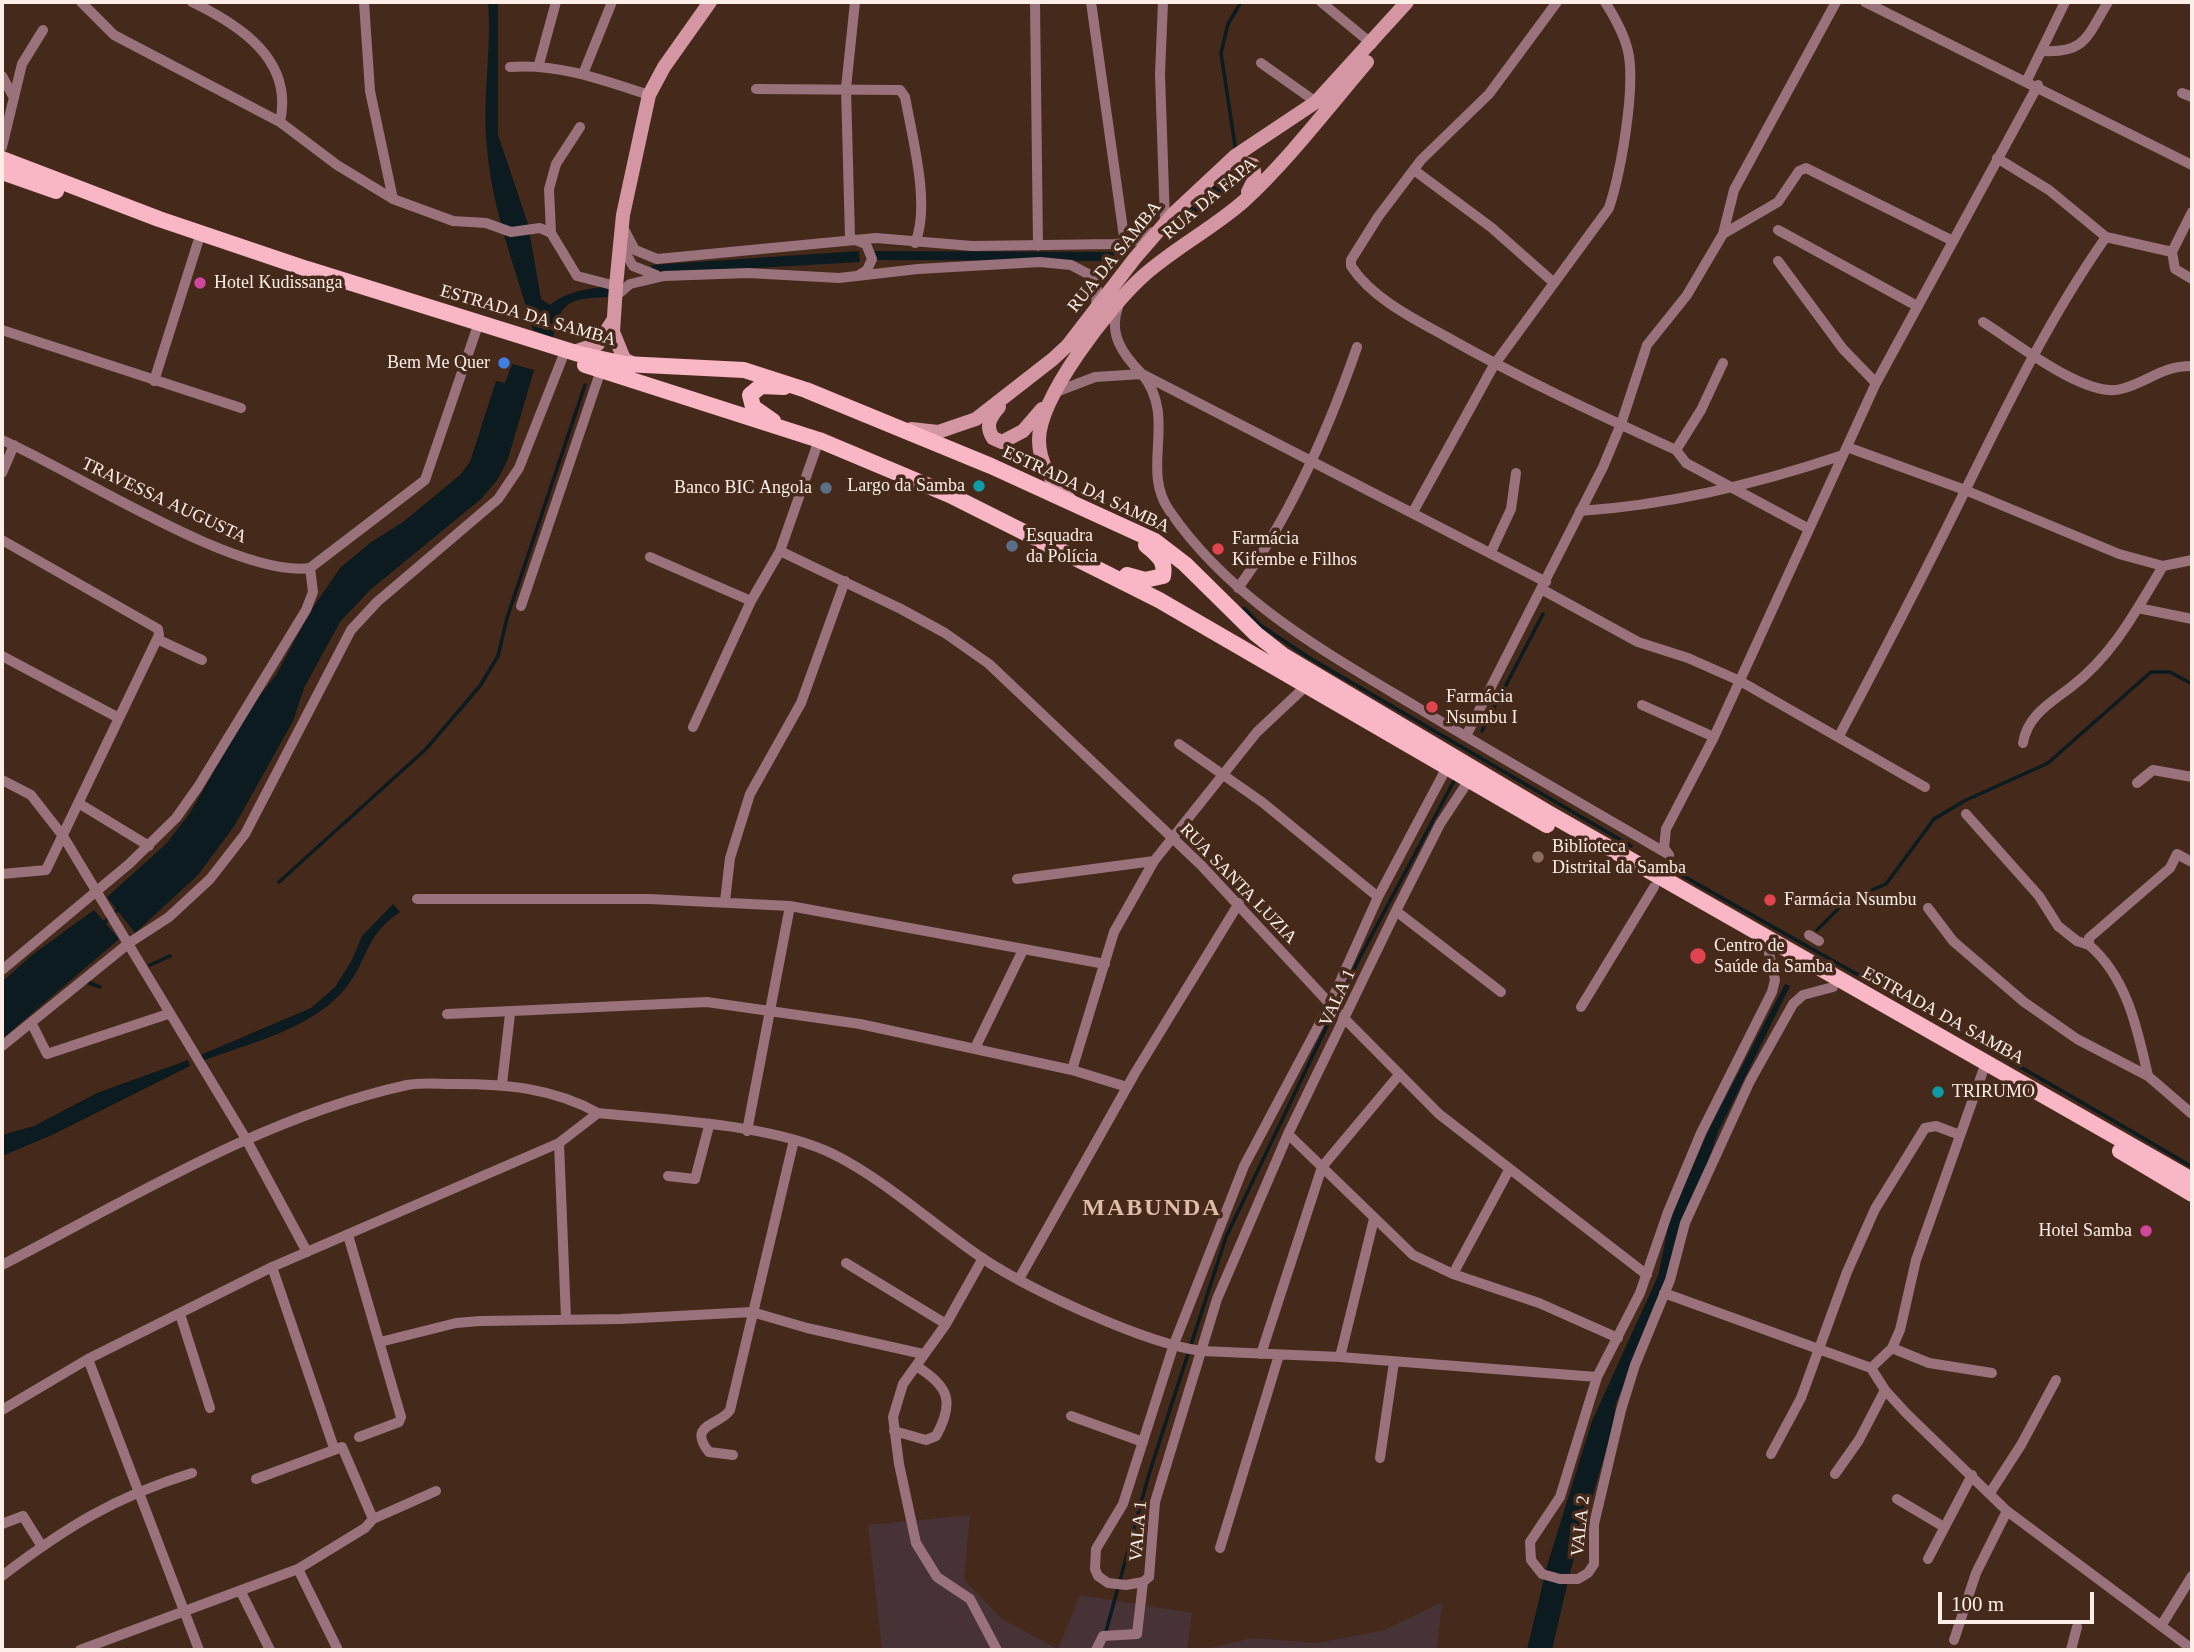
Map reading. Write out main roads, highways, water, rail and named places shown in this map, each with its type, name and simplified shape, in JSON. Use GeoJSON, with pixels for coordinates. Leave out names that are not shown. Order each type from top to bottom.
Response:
{"type":"FeatureCollection","features":[{"type":"Feature","properties":{"kind":"main road"},"geometry":{"type":"LineString","coordinates":[[636,365],[624,359],[617,346],[614,318],[624,215],[649,95],[670,58],[710,2]]}},
{"type":"Feature","properties":{"kind":"main road","name":"RUA DA SAMBA"},"geometry":{"type":"LineString","coordinates":[[892,425],[922,432],[951,429],[976,419],[1027,380],[1068,345],[1135,258],[1170,218],[1246,148],[1316,102],[1372,44],[1407,2]]}},
{"type":"Feature","properties":{"kind":"main road","name":"RUA DA FAPA"},"geometry":{"type":"LineString","coordinates":[[1074,503],[1051,479],[1039,450],[1041,424],[1056,392],[1102,321],[1132,287],[1234,209],[1284,160],[1417,2]]}},
{"type":"Feature","properties":{"kind":"main road","name":"ESTRADA DA SAMBA"},"geometry":{"type":"LineString","coordinates":[[2,159],[159,219],[525,343]]}},
{"type":"Feature","properties":{"kind":"main road"},"geometry":{"type":"LineString","coordinates":[[1207,183],[1233,164],[1253,166],[1253,185],[1234,209]]}},
{"type":"Feature","properties":{"kind":"main road","name":"ESTRADA DA SAMBA"},"geometry":{"type":"LineString","coordinates":[[2,172],[198,242],[476,331],[561,353],[636,365],[744,370],[806,390],[892,425],[1116,522],[1173,553],[1256,634],[1311,672],[1548,814],[2192,1180]]}},
{"type":"Feature","properties":{"kind":"main road"},"geometry":{"type":"LineString","coordinates":[[561,353],[598,344],[614,318]]}},
{"type":"Feature","properties":{"kind":"main road","name":"ESTRADA DA SAMBA"},"geometry":{"type":"LineString","coordinates":[[561,353],[601,370],[731,415],[819,440],[950,495],[1095,566],[1249,650],[1654,887],[1983,1071],[2192,1194]]}},
{"type":"Feature","properties":{"kind":"main road"},"geometry":{"type":"LineString","coordinates":[[1027,380],[990,418],[989,430],[993,438],[1002,442],[1014,438],[1056,392]]}},
{"type":"Feature","properties":{"kind":"main road"},"geometry":{"type":"LineString","coordinates":[[794,432],[753,407],[750,394],[761,386],[806,390]]}},
{"type":"Feature","properties":{"kind":"main road"},"geometry":{"type":"LineString","coordinates":[[1095,566],[1145,580],[1163,576],[1165,567],[1161,558],[1116,522]]}},
{"type":"Feature","properties":{"kind":"waterway"},"geometry":{"type":"LineString","coordinates":[[1236,152],[1221,53],[1228,24],[1241,2]]}},
{"type":"Feature","properties":{"kind":"waterway"},"geometry":{"type":"LineString","coordinates":[[279,882],[426,749],[480,686],[498,656],[507,618],[585,385]]}},
{"type":"Feature","properties":{"kind":"waterway"},"geometry":{"type":"LineString","coordinates":[[1244,608],[1260,625],[1308,657],[1631,846]]}},
{"type":"Feature","properties":{"kind":"waterway"},"geometry":{"type":"LineString","coordinates":[[1482,731],[1543,614]]}},
{"type":"Feature","properties":{"kind":"waterway"},"geometry":{"type":"LineString","coordinates":[[1817,930],[1846,901],[1886,884],[1934,819],[1964,801],[2048,763],[2151,672],[2170,672],[2192,684]]}},
{"type":"Feature","properties":{"kind":"waterway"},"geometry":{"type":"LineString","coordinates":[[1105,1635],[1149,1474],[1226,1237],[1359,959],[1455,779]]}},
{"type":"Feature","properties":{"kind":"waterway"},"geometry":{"type":"LineString","coordinates":[[1673,870],[2192,1167]]}},
{"type":"Feature","properties":{"kind":"waterway"},"geometry":{"type":"LineString","coordinates":[[101,926],[120,907]]}},
{"type":"Feature","properties":{"kind":"waterway"},"geometry":{"type":"LineString","coordinates":[[150,965],[170,956]]}},
{"type":"Feature","properties":{"kind":"waterway"},"geometry":{"type":"LineString","coordinates":[[87,982],[100,987]]}},
{"type":"Feature","properties":{"kind":"place","name":"Hotel Kudissanga"},"geometry":{"type":"Point","coordinates":[200,283]}},
{"type":"Feature","properties":{"kind":"place","name":"Bem Me Quer"},"geometry":{"type":"Point","coordinates":[504,363]}},
{"type":"Feature","properties":{"kind":"place","name":"Largo da Samba"},"geometry":{"type":"Point","coordinates":[979,486]}},
{"type":"Feature","properties":{"kind":"place","name":"Banco BIC Angola"},"geometry":{"type":"Point","coordinates":[826,488]}},
{"type":"Feature","properties":{"kind":"place","name":"Esquadra da Polícia"},"geometry":{"type":"Point","coordinates":[1012,546]}},
{"type":"Feature","properties":{"kind":"place","name":"Farmácia Kifembe e Filhos"},"geometry":{"type":"Point","coordinates":[1218,549]}},
{"type":"Feature","properties":{"kind":"place","name":"Farmácia Nsumbu I"},"geometry":{"type":"Point","coordinates":[1432,707]}},
{"type":"Feature","properties":{"kind":"place","name":"Biblioteca Distrital da Samba"},"geometry":{"type":"Point","coordinates":[1538,857]}},
{"type":"Feature","properties":{"kind":"place","name":"Farmácia Nsumbu"},"geometry":{"type":"Point","coordinates":[1770,900]}},
{"type":"Feature","properties":{"kind":"place","name":"Centro de Saúde da Samba"},"geometry":{"type":"Point","coordinates":[1698,956]}},
{"type":"Feature","properties":{"kind":"place","name":"TRIRUMO"},"geometry":{"type":"Point","coordinates":[1938,1092]}},
{"type":"Feature","properties":{"kind":"place","name":"Hotel Samba"},"geometry":{"type":"Point","coordinates":[2146,1231]}},
{"type":"Feature","properties":{"kind":"district","name":"MABUNDA"},"geometry":{"type":"Point","coordinates":[1152,1209]}}]}
